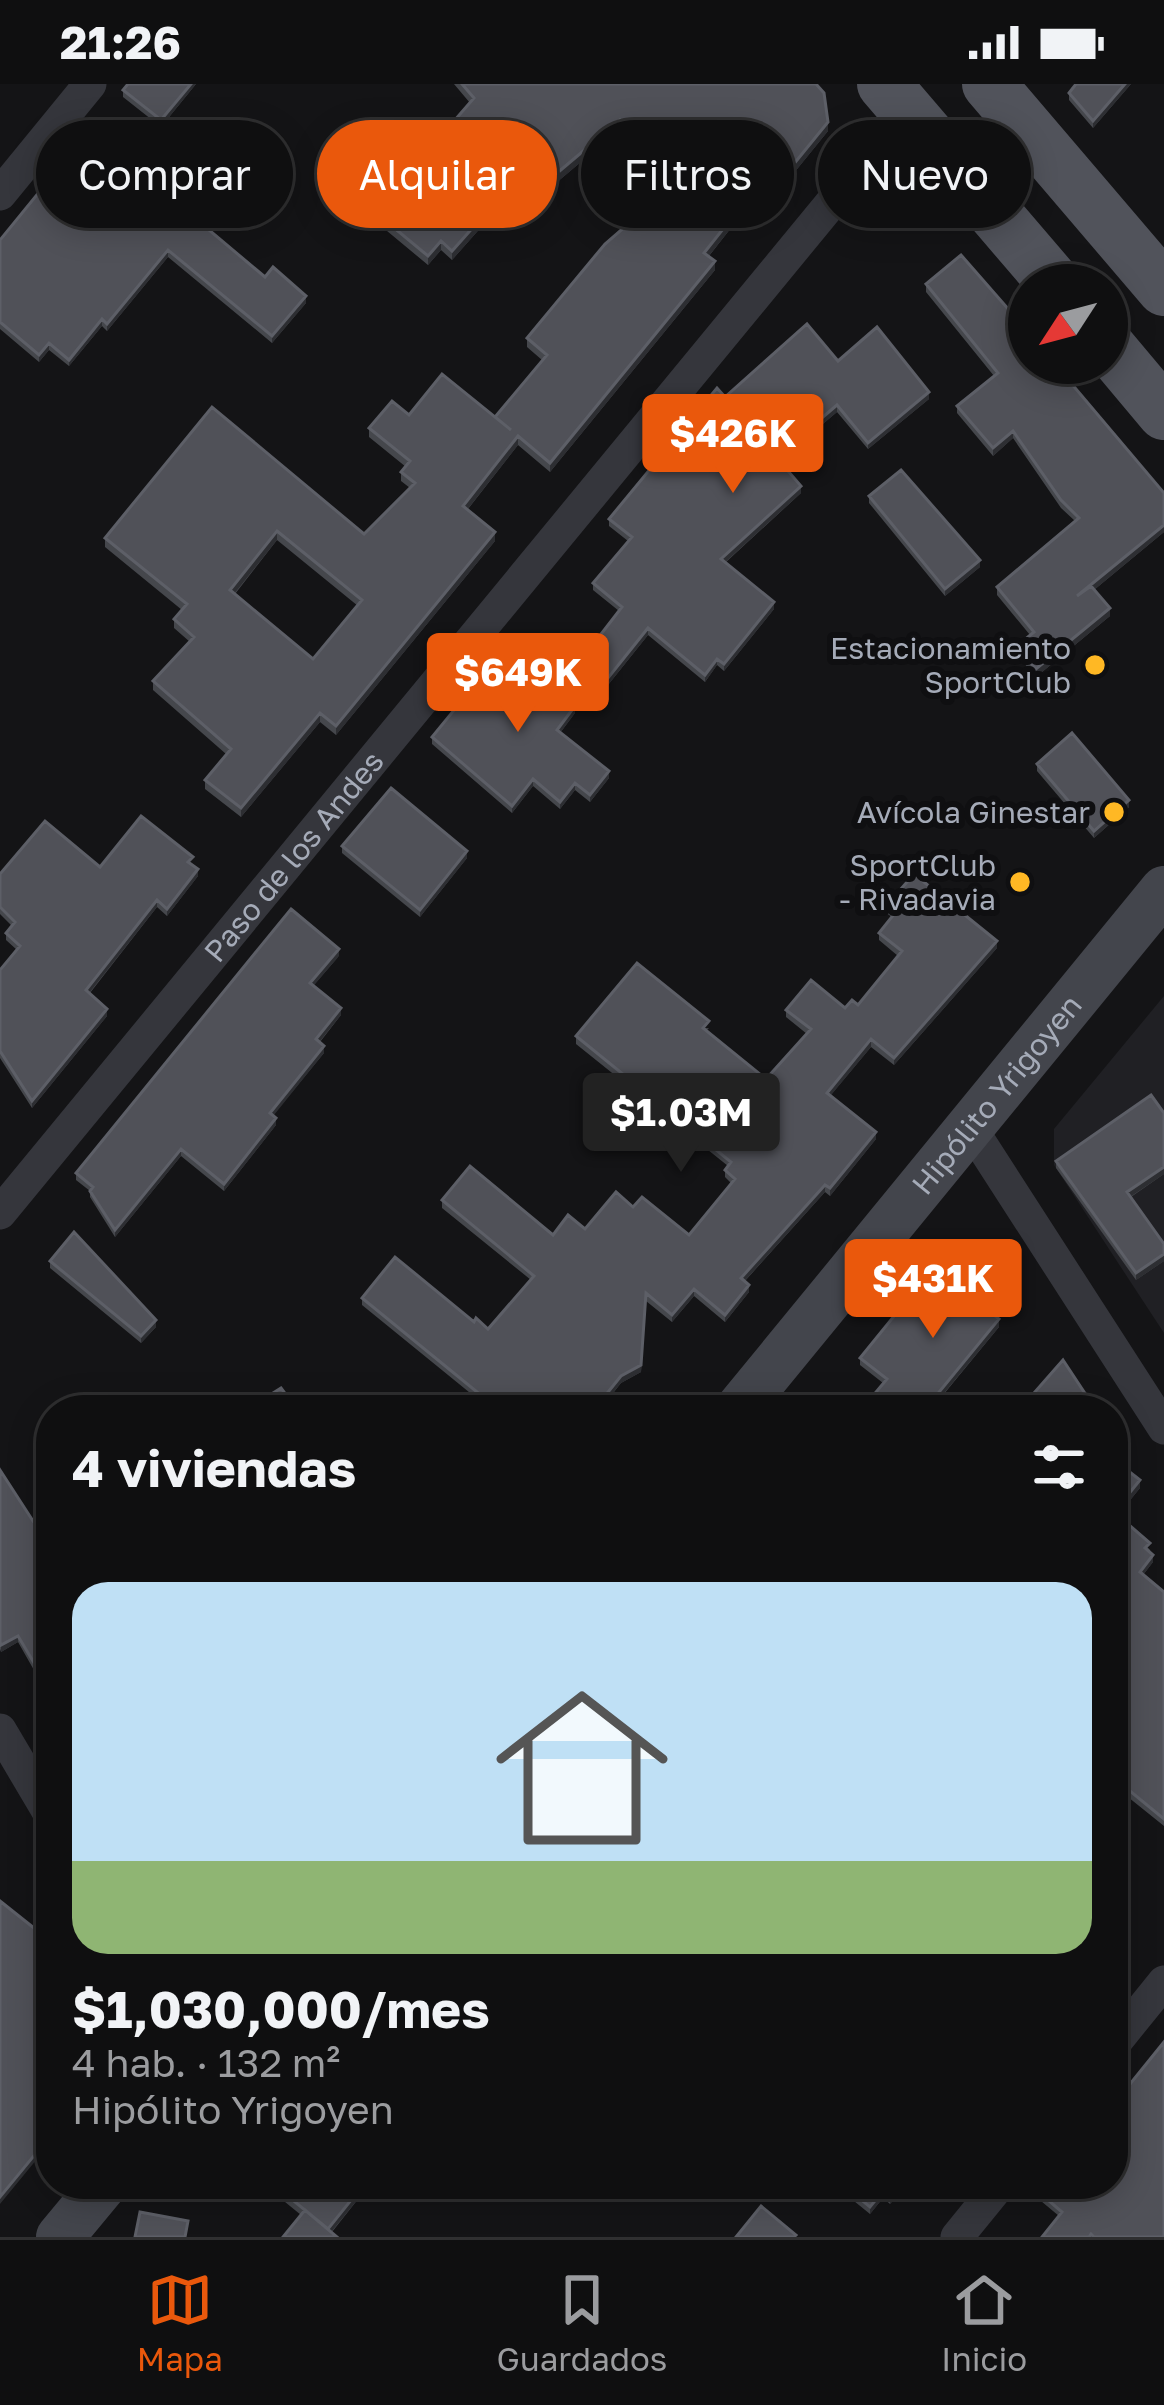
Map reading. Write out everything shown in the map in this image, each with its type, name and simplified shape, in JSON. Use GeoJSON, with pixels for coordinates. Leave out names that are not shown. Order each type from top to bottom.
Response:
{"type":"FeatureCollection","features":[{"type":"Feature","properties":{"kind":"main road"},"geometry":{"type":"LineString","coordinates":[[989,84],[1164,289]]}},
{"type":"Feature","properties":{"kind":"main road"},"geometry":{"type":"LineString","coordinates":[[896,98],[1038,264]]}},
{"type":"Feature","properties":{"kind":"main road"},"geometry":{"type":"LineString","coordinates":[[1128,370],[1164,413]]}},
{"type":"Feature","properties":{"kind":"main road","name":"Hipólito Yrigoyen"},"geometry":{"type":"LineString","coordinates":[[750,1395],[1164,890]]}},
{"type":"Feature","properties":{"kind":"street"},"geometry":{"type":"LineString","coordinates":[[0,194],[90,84]]}},
{"type":"Feature","properties":{"kind":"street","name":"Paso de los Andes"},"geometry":{"type":"LineString","coordinates":[[0,1213],[896,98]]}},
{"type":"Feature","properties":{"kind":"street"},"geometry":{"type":"LineString","coordinates":[[970,1127],[1164,1428]]}},
{"type":"Feature","properties":{"kind":"street"},"geometry":{"type":"LineString","coordinates":[[0,1730],[36,1791]]}},
{"type":"Feature","properties":{"kind":"street"},"geometry":{"type":"LineString","coordinates":[[1128,2026],[1164,1982]]}},
{"type":"Feature","properties":{"kind":"street"},"geometry":{"type":"LineString","coordinates":[[957,2237],[988,2199]]}},
{"type":"Feature","properties":{"kind":"shaded area"},"geometry":{"type":"Polygon","coordinates":[[[1164,996],[1164,1333],[1054,1165],[1054,1129],[1164,996]]]}},
{"type":"Feature","properties":{"kind":"building"},"geometry":{"type":"Polygon","coordinates":[[[128,84],[191,84],[161,120],[123,90],[128,84]]]}},
{"type":"Feature","properties":{"kind":"building"},"geometry":{"type":"Polygon","coordinates":[[[462,84],[816,84],[824,93],[828,120],[818,120],[818,134],[794,164],[794,120],[581,120],[581,153],[557,173],[557,120],[455,120],[474,98],[462,84]]]}},
{"type":"Feature","properties":{"kind":"building"},"geometry":{"type":"Polygon","coordinates":[[[1076,84],[1125,84],[1093,121],[1069,93],[1076,84]]]}},
{"type":"Feature","properties":{"kind":"building"},"geometry":{"type":"Polygon","coordinates":[[[36,196],[36,228],[207,228],[265,277],[273,267],[306,296],[272,336],[168,250],[107,324],[102,319],[69,360],[49,343],[39,355],[0,322],[0,240],[36,196]]]}},
{"type":"Feature","properties":{"kind":"building"},"geometry":{"type":"Polygon","coordinates":[[[394,228],[472,228],[452,251],[441,241],[428,256],[394,228]]]}},
{"type":"Feature","properties":{"kind":"building"},"geometry":{"type":"Polygon","coordinates":[[[623,228],[724,228],[704,253],[715,261],[550,463],[518,436],[463,506],[495,532],[336,726],[320,713],[241,808],[205,780],[231,749],[153,681],[194,637],[174,619],[187,604],[105,538],[212,407],[364,534],[415,483],[401,472],[410,461],[369,428],[392,401],[409,415],[442,374],[511,430],[495,417],[547,355],[527,338],[623,228]],[[277,531],[230,590],[313,659],[362,600],[277,531]]]}},
{"type":"Feature","properties":{"kind":"building"},"geometry":{"type":"Polygon","coordinates":[[[961,255],[1008,309],[1008,384],[1072,384],[1164,493],[1164,525],[1077,596],[1091,586],[1110,608],[1036,669],[1016,647],[1034,632],[997,587],[1079,518],[1013,431],[993,448],[957,406],[998,373],[926,284],[961,255]]]}},
{"type":"Feature","properties":{"kind":"building"},"geometry":{"type":"Polygon","coordinates":[[[807,324],[838,361],[877,327],[929,392],[868,443],[837,405],[776,457],[801,486],[721,559],[774,602],[724,664],[717,659],[705,675],[648,628],[604,683],[578,664],[622,607],[593,583],[632,537],[609,519],[717,388],[725,397],[807,324]]]}},
{"type":"Feature","properties":{"kind":"building"},"geometry":{"type":"Polygon","coordinates":[[[901,470],[980,560],[945,589],[869,496],[901,470]]]}},
{"type":"Feature","properties":{"kind":"building"},"geometry":{"type":"Polygon","coordinates":[[[504,649],[575,706],[557,730],[609,771],[590,795],[575,783],[560,802],[533,779],[512,806],[432,737],[504,649]]]}},
{"type":"Feature","properties":{"kind":"building"},"geometry":{"type":"Polygon","coordinates":[[[1072,733],[1129,800],[1094,831],[1037,764],[1072,733]]]}},
{"type":"Feature","properties":{"kind":"building"},"geometry":{"type":"Polygon","coordinates":[[[391,788],[467,851],[420,910],[342,846],[391,788]]]}},
{"type":"Feature","properties":{"kind":"building"},"geometry":{"type":"Polygon","coordinates":[[[141,816],[193,857],[188,862],[198,869],[167,909],[157,900],[86,990],[107,1009],[32,1101],[0,1051],[0,970],[20,946],[6,933],[15,922],[0,907],[0,874],[45,821],[100,867],[141,816]]]}},
{"type":"Feature","properties":{"kind":"building"},"geometry":{"type":"Polygon","coordinates":[[[914,874],[997,941],[894,1058],[871,1039],[827,1093],[876,1132],[830,1188],[825,1185],[741,1278],[749,1285],[725,1315],[694,1289],[672,1315],[646,1293],[641,1365],[621,1376],[606,1395],[481,1395],[362,1298],[395,1257],[488,1329],[534,1276],[442,1200],[470,1166],[553,1235],[568,1215],[585,1229],[616,1192],[633,1207],[642,1197],[689,1235],[735,1179],[725,1170],[731,1162],[576,1036],[637,963],[709,1021],[703,1028],[766,1079],[811,1029],[786,1010],[811,980],[845,1008],[852,1000],[858,1005],[902,951],[879,933],[895,913],[886,906],[914,874]]]}},
{"type":"Feature","properties":{"kind":"building"},"geometry":{"type":"Polygon","coordinates":[[[291,909],[339,949],[310,983],[341,1008],[316,1039],[324,1046],[270,1113],[276,1118],[224,1184],[181,1149],[115,1230],[90,1191],[93,1187],[76,1173],[291,909]]]}},
{"type":"Feature","properties":{"kind":"building"},"geometry":{"type":"Polygon","coordinates":[[[1151,1095],[1164,1113],[1164,1167],[1127,1192],[1164,1244],[1164,1254],[1136,1273],[1056,1161],[1151,1095]]]}},
{"type":"Feature","properties":{"kind":"building"},"geometry":{"type":"Polygon","coordinates":[[[74,1232],[156,1320],[141,1336],[50,1261],[74,1232]]]}},
{"type":"Feature","properties":{"kind":"building"},"geometry":{"type":"Polygon","coordinates":[[[995,1261],[1015,1291],[986,1309],[999,1319],[937,1395],[874,1395],[887,1379],[860,1358],[916,1289],[930,1300],[995,1261]]]}},
{"type":"Feature","properties":{"kind":"building"},"geometry":{"type":"Polygon","coordinates":[[[1063,1360],[1086,1395],[1032,1395],[1063,1360]]]}},
{"type":"Feature","properties":{"kind":"building"},"geometry":{"type":"Polygon","coordinates":[[[0,1470],[36,1519],[36,1666],[18,1636],[0,1642],[0,1470]]]}},
{"type":"Feature","properties":{"kind":"building"},"geometry":{"type":"Polygon","coordinates":[[[1128,1471],[1140,1480],[1128,1495],[1128,1471]]]}},
{"type":"Feature","properties":{"kind":"building"},"geometry":{"type":"Polygon","coordinates":[[[1128,1524],[1150,1543],[1145,1548],[1153,1555],[1140,1572],[1164,1592],[1164,1819],[1128,1789],[1128,1524]]]}},
{"type":"Feature","properties":{"kind":"building"},"geometry":{"type":"Polygon","coordinates":[[[0,1901],[36,1930],[36,2153],[0,2197],[0,1901]]]}},
{"type":"Feature","properties":{"kind":"building"},"geometry":{"type":"Polygon","coordinates":[[[1164,2042],[1164,2237],[1042,2237],[1062,2212],[1047,2199],[1128,2199],[1128,2086],[1164,2042]]]}},
{"type":"Feature","properties":{"kind":"building"},"geometry":{"type":"Polygon","coordinates":[[[291,2199],[352,2199],[328,2229],[291,2199]]]}},
{"type":"Feature","properties":{"kind":"building"},"geometry":{"type":"Polygon","coordinates":[[[761,2206],[796,2235],[736,2237],[761,2206]]]}},
{"type":"Feature","properties":{"kind":"building"},"geometry":{"type":"Polygon","coordinates":[[[305,2210],[337,2237],[283,2237],[305,2210]]]}},
{"type":"Feature","properties":{"kind":"building"},"geometry":{"type":"Polygon","coordinates":[[[140,2212],[188,2221],[185,2237],[135,2237],[140,2212]]]}},
{"type":"Feature","properties":{"kind":"place","name":"Estacionamiento SportClub"},"geometry":{"type":"Point","coordinates":[1095,665]}},
{"type":"Feature","properties":{"kind":"place","name":"Avícola Ginestar"},"geometry":{"type":"Point","coordinates":[1114,812]}},
{"type":"Feature","properties":{"kind":"place","name":"SportClub - Rivadavia"},"geometry":{"type":"Point","coordinates":[1020,882]}}]}
